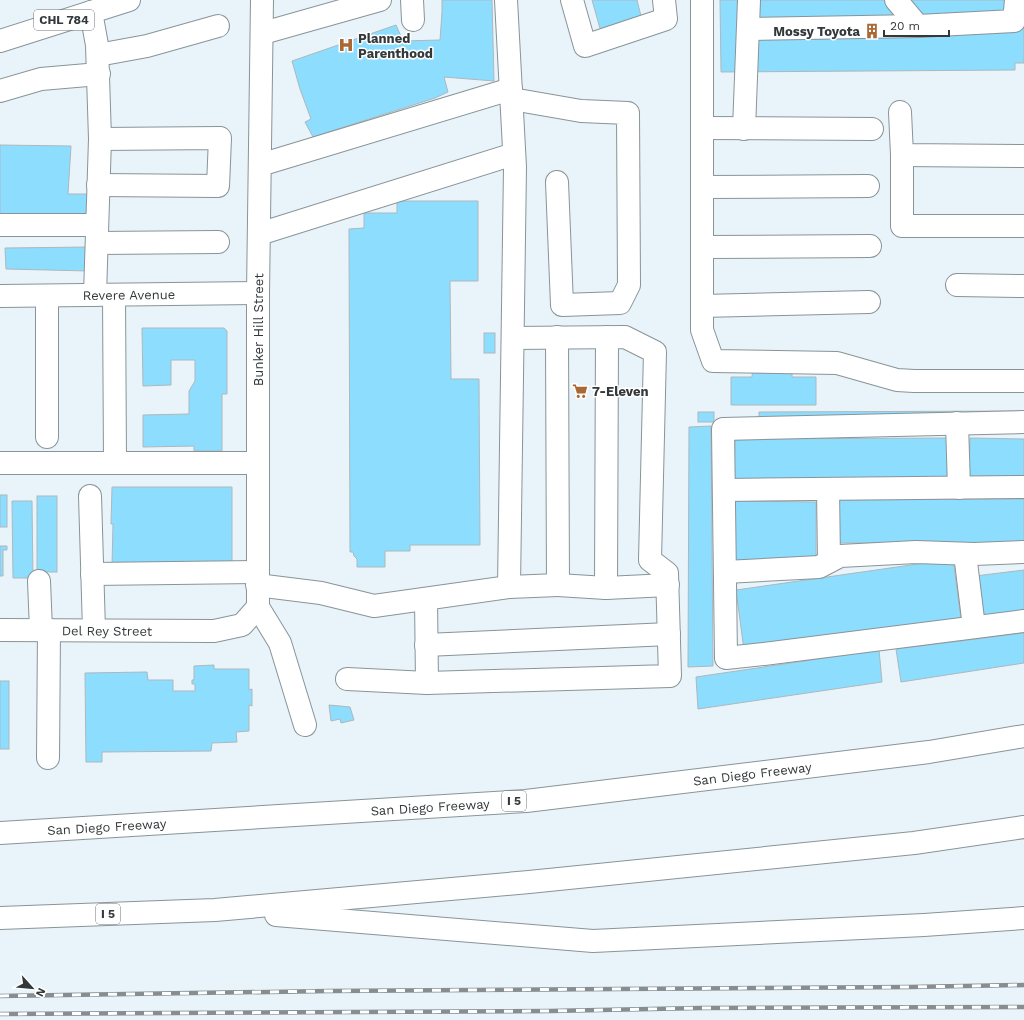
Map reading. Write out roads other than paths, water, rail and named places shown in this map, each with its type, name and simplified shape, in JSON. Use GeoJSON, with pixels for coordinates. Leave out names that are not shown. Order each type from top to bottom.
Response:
{"type":"FeatureCollection","features":[{"type":"Feature","properties":{"kind":"main road","name":"CHL 784"},"geometry":{"type":"LineString","coordinates":[[0,42],[129,0]]}},
{"type":"Feature","properties":{"kind":"main road","name":"Bunker Hill Street"},"geometry":{"type":"LineString","coordinates":[[258,606],[258,292],[263,33],[262,0]]}},
{"type":"Feature","properties":{"kind":"main road"},"geometry":{"type":"LineString","coordinates":[[263,33],[380,0]]}},
{"type":"Feature","properties":{"kind":"main road"},"geometry":{"type":"LineString","coordinates":[[506,0],[515,167],[509,587]]}},
{"type":"Feature","properties":{"kind":"main road"},"geometry":{"type":"LineString","coordinates":[[572,0],[585,46],[666,19],[664,0]]}},
{"type":"Feature","properties":{"kind":"main road"},"geometry":{"type":"LineString","coordinates":[[702,0],[702,330],[713,361],[837,363],[897,380],[1024,381]]}},
{"type":"Feature","properties":{"kind":"main road"},"geometry":{"type":"LineString","coordinates":[[744,129],[749,0]]}},
{"type":"Feature","properties":{"kind":"main road"},"geometry":{"type":"LineString","coordinates":[[896,0],[918,26]]}},
{"type":"Feature","properties":{"kind":"main road"},"geometry":{"type":"LineString","coordinates":[[748,28],[918,26],[1014,21],[1016,0]]}},
{"type":"Feature","properties":{"kind":"main road"},"geometry":{"type":"LineString","coordinates":[[91,12],[97,45],[98,65],[100,139],[97,234],[105,295],[115,462]]}},
{"type":"Feature","properties":{"kind":"main road"},"geometry":{"type":"LineString","coordinates":[[0,92],[41,79],[98,65],[147,46],[218,26]]}},
{"type":"Feature","properties":{"kind":"main road"},"geometry":{"type":"LineString","coordinates":[[260,165],[511,94],[581,111],[628,113],[629,285],[620,303],[562,305],[558,182]]}},
{"type":"Feature","properties":{"kind":"main road"},"geometry":{"type":"LineString","coordinates":[[900,112],[902,155],[902,226],[1024,226]]}},
{"type":"Feature","properties":{"kind":"main road"},"geometry":{"type":"LineString","coordinates":[[702,128],[872,129]]}},
{"type":"Feature","properties":{"kind":"main road"},"geometry":{"type":"LineString","coordinates":[[98,185],[218,186],[220,138],[100,139]]}},
{"type":"Feature","properties":{"kind":"main road"},"geometry":{"type":"LineString","coordinates":[[259,234],[514,154]]}},
{"type":"Feature","properties":{"kind":"main road"},"geometry":{"type":"LineString","coordinates":[[902,155],[1024,156]]}},
{"type":"Feature","properties":{"kind":"main road"},"geometry":{"type":"LineString","coordinates":[[702,186],[868,186]]}},
{"type":"Feature","properties":{"kind":"main road"},"geometry":{"type":"LineString","coordinates":[[0,225],[97,234],[218,242]]}},
{"type":"Feature","properties":{"kind":"main road"},"geometry":{"type":"LineString","coordinates":[[702,247],[870,246]]}},
{"type":"Feature","properties":{"kind":"main road"},"geometry":{"type":"LineString","coordinates":[[957,285],[1024,286]]}},
{"type":"Feature","properties":{"kind":"main road","name":"Revere Avenue"},"geometry":{"type":"LineString","coordinates":[[0,296],[258,292]]}},
{"type":"Feature","properties":{"kind":"main road"},"geometry":{"type":"LineString","coordinates":[[47,296],[47,437]]}},
{"type":"Feature","properties":{"kind":"main road"},"geometry":{"type":"LineString","coordinates":[[702,306],[869,302]]}},
{"type":"Feature","properties":{"kind":"main road"},"geometry":{"type":"LineString","coordinates":[[557,337],[558,585]]}},
{"type":"Feature","properties":{"kind":"main road"},"geometry":{"type":"LineString","coordinates":[[606,588],[607,337]]}},
{"type":"Feature","properties":{"kind":"main road"},"geometry":{"type":"LineString","coordinates":[[348,679],[427,684],[670,676],[667,573],[650,560],[655,352],[625,337],[513,338]]}},
{"type":"Feature","properties":{"kind":"main road"},"geometry":{"type":"LineString","coordinates":[[1024,422],[723,429],[726,658],[1024,620]]}},
{"type":"Feature","properties":{"kind":"main road"},"geometry":{"type":"LineString","coordinates":[[957,423],[959,488]]}},
{"type":"Feature","properties":{"kind":"main road"},"geometry":{"type":"LineString","coordinates":[[0,463],[257,463]]}},
{"type":"Feature","properties":{"kind":"main road"},"geometry":{"type":"LineString","coordinates":[[724,490],[1024,487]]}},
{"type":"Feature","properties":{"kind":"main road"},"geometry":{"type":"LineString","coordinates":[[828,489],[830,561]]}},
{"type":"Feature","properties":{"kind":"main road"},"geometry":{"type":"LineString","coordinates":[[90,496],[94,630]]}},
{"type":"Feature","properties":{"kind":"main road"},"geometry":{"type":"LineString","coordinates":[[725,572],[819,567],[840,556],[916,552],[965,554],[1024,552]]}},
{"type":"Feature","properties":{"kind":"main road"},"geometry":{"type":"LineString","coordinates":[[965,554],[974,627]]}},
{"type":"Feature","properties":{"kind":"main road"},"geometry":{"type":"LineString","coordinates":[[92,574],[257,578],[374,606],[509,587],[558,585],[606,588],[668,585]]}},
{"type":"Feature","properties":{"kind":"main road"},"geometry":{"type":"LineString","coordinates":[[39,581],[45,630],[48,758]]}},
{"type":"Feature","properties":{"kind":"main road"},"geometry":{"type":"LineString","coordinates":[[426,599],[427,684]]}},
{"type":"Feature","properties":{"kind":"main road"},"geometry":{"type":"LineString","coordinates":[[258,606],[280,643],[304,725]]}},
{"type":"Feature","properties":{"kind":"main road","name":"Del Rey Street"},"geometry":{"type":"LineString","coordinates":[[0,630],[214,631],[242,625],[258,606]]}},
{"type":"Feature","properties":{"kind":"main road"},"geometry":{"type":"LineString","coordinates":[[426,644],[669,634]]}},
{"type":"Feature","properties":{"kind":"main road","name":"San Diego Freeway"},"geometry":{"type":"LineString","coordinates":[[0,832],[526,801],[928,752],[1024,736]]}},
{"type":"Feature","properties":{"kind":"main road","name":"I 5"},"geometry":{"type":"LineString","coordinates":[[0,918],[215,910],[528,882],[914,844],[1024,827]]}},
{"type":"Feature","properties":{"kind":"main road"},"geometry":{"type":"LineString","coordinates":[[215,910],[593,941],[924,925],[1024,918]]}},
{"type":"Feature","properties":{"kind":"railway"},"geometry":{"type":"LineString","coordinates":[[0,996],[329,991],[1024,985]]}},
{"type":"Feature","properties":{"kind":"railway"},"geometry":{"type":"LineString","coordinates":[[0,1014],[550,1011],[701,1008],[1024,1007]]}},
{"type":"Feature","properties":{"kind":"place","name":"Mossy Toyota"},"geometry":{"type":"Point","coordinates":[872,31]}},
{"type":"Feature","properties":{"kind":"place","name":"Planned Parenthood"},"geometry":{"type":"Point","coordinates":[346,45]}},
{"type":"Feature","properties":{"kind":"place","name":"7-Eleven"},"geometry":{"type":"Point","coordinates":[580,391]}}]}
